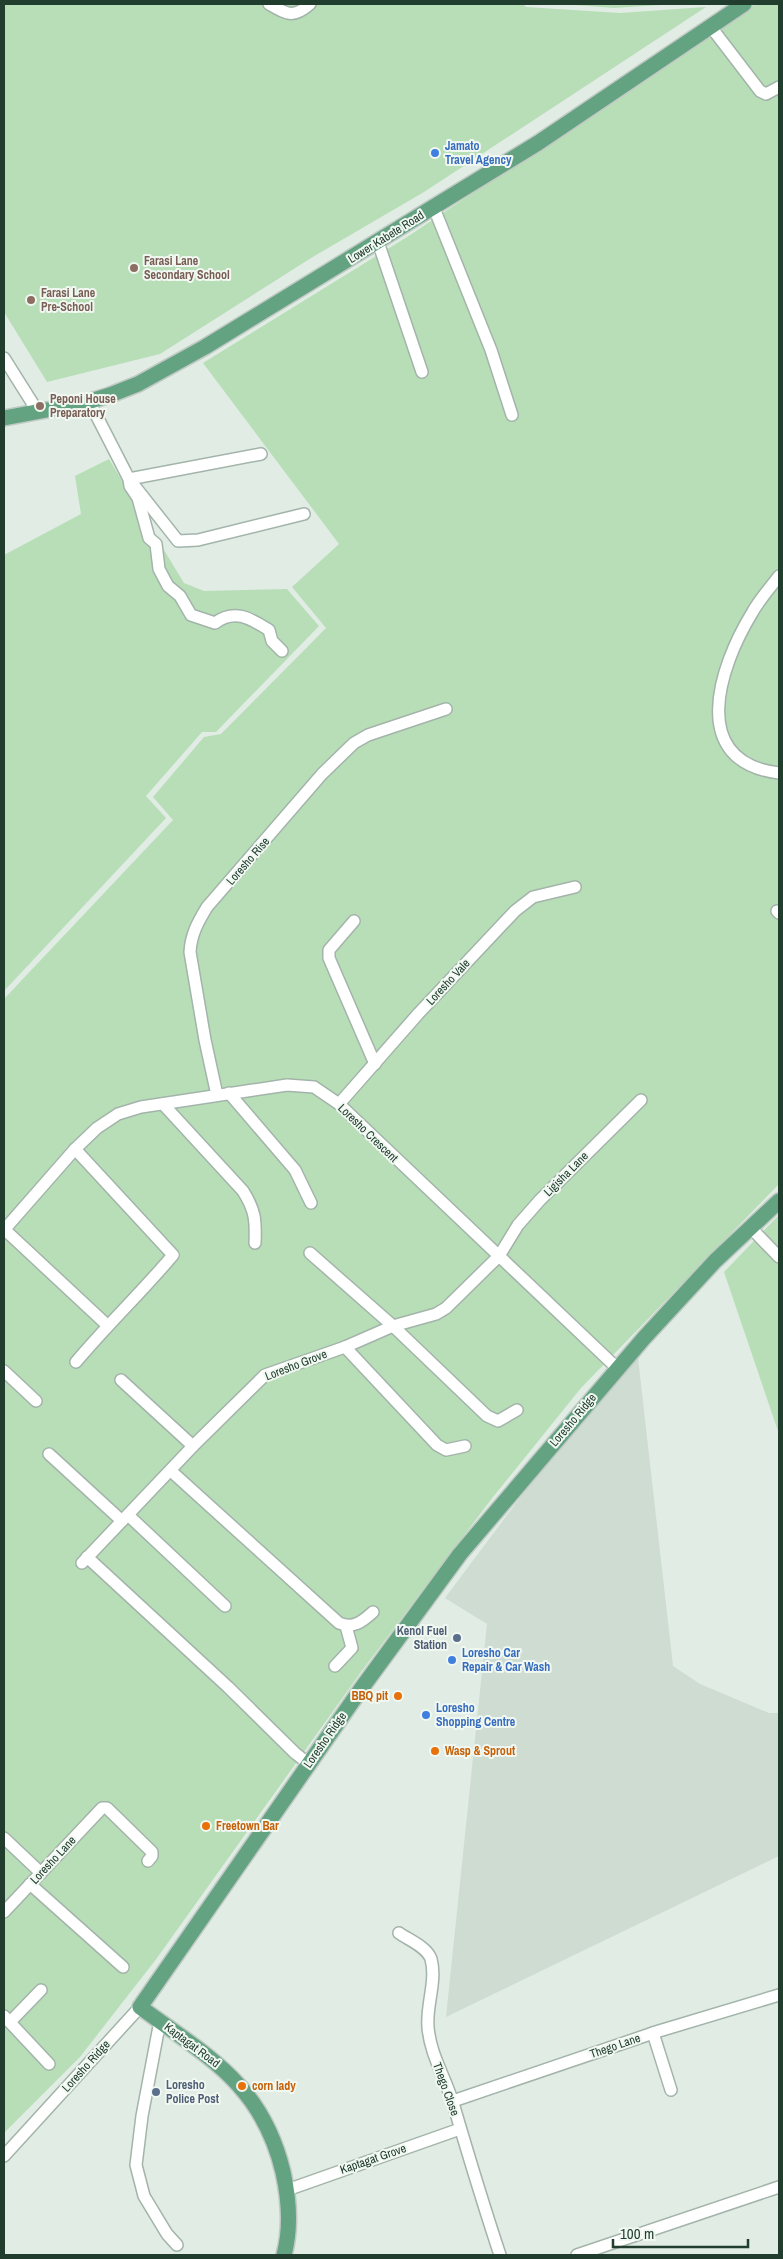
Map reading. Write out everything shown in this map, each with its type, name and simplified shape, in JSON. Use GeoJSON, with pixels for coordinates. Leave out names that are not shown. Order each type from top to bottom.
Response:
{"type":"FeatureCollection","features":[{"type":"Feature","properties":{"kind":"main road","name":"Lower Kabete Road"},"geometry":{"type":"LineString","coordinates":[[4,418],[89,402],[138,384],[204,347],[434,208],[601,102],[744,4]]}},
{"type":"Feature","properties":{"kind":"main road","name":"Loresho Ridge"},"geometry":{"type":"LineString","coordinates":[[140,2007],[309,1764],[460,1554],[617,1368],[715,1261],[779,1200]]}},
{"type":"Feature","properties":{"kind":"main road","name":"Kaptagat Road"},"geometry":{"type":"LineString","coordinates":[[140,2007],[227,2072],[251,2099],[269,2130],[280,2161],[287,2190],[288,2222],[284,2255]]}},
{"type":"Feature","properties":{"kind":"street"},"geometry":{"type":"LineString","coordinates":[[269,4],[293,14],[300,13],[310,4]]}},
{"type":"Feature","properties":{"kind":"street"},"geometry":{"type":"LineString","coordinates":[[711,27],[760,91],[766,94],[779,87]]}},
{"type":"Feature","properties":{"kind":"street"},"geometry":{"type":"LineString","coordinates":[[434,208],[491,350],[512,415]]}},
{"type":"Feature","properties":{"kind":"street"},"geometry":{"type":"LineString","coordinates":[[378,242],[422,372]]}},
{"type":"Feature","properties":{"kind":"street"},"geometry":{"type":"LineString","coordinates":[[4,358],[38,412]]}},
{"type":"Feature","properties":{"kind":"street"},"geometry":{"type":"LineString","coordinates":[[89,402],[129,479],[178,542],[198,540],[304,514]]}},
{"type":"Feature","properties":{"kind":"street"},"geometry":{"type":"LineString","coordinates":[[129,479],[261,454]]}},
{"type":"Feature","properties":{"kind":"street"},"geometry":{"type":"LineString","coordinates":[[129,479],[130,486],[138,498],[149,538],[156,544],[159,555],[159,569],[168,586],[180,596],[191,615],[215,623],[223,617],[239,614],[269,630],[272,641],[282,651]]}},
{"type":"Feature","properties":{"kind":"street"},"geometry":{"type":"LineString","coordinates":[[779,576],[753,611],[734,645],[724,675],[718,714],[722,735],[730,751],[741,762],[754,768],[779,773]]}},
{"type":"Feature","properties":{"kind":"street","name":"Loresho Rise"},"geometry":{"type":"LineString","coordinates":[[217,1095],[205,1040],[190,952],[191,938],[196,925],[207,907],[322,774],[354,743],[368,735],[446,709]]}},
{"type":"Feature","properties":{"kind":"street","name":"Loresho Vale"},"geometry":{"type":"LineString","coordinates":[[339,1104],[418,1014],[525,901],[533,897],[575,887]]}},
{"type":"Feature","properties":{"kind":"street"},"geometry":{"type":"LineString","coordinates":[[354,922],[329,950],[329,958],[375,1064]]}},
{"type":"Feature","properties":{"kind":"street","name":"Loresho Crescent"},"geometry":{"type":"LineString","coordinates":[[4,1230],[75,1149],[97,1128],[118,1114],[141,1107],[229,1094],[274,1085],[314,1087],[339,1104],[617,1368]]}},
{"type":"Feature","properties":{"kind":"street"},"geometry":{"type":"LineString","coordinates":[[229,1094],[295,1170],[311,1203]]}},
{"type":"Feature","properties":{"kind":"street","name":"Ligisha Lane"},"geometry":{"type":"LineString","coordinates":[[499,1256],[518,1225],[540,1200],[641,1100]]}},
{"type":"Feature","properties":{"kind":"street"},"geometry":{"type":"LineString","coordinates":[[163,1104],[243,1192],[252,1207],[256,1223],[255,1243]]}},
{"type":"Feature","properties":{"kind":"street"},"geometry":{"type":"LineString","coordinates":[[75,1149],[173,1255],[107,1325],[76,1362]]}},
{"type":"Feature","properties":{"kind":"street"},"geometry":{"type":"LineString","coordinates":[[751,1228],[779,1257]]}},
{"type":"Feature","properties":{"kind":"street"},"geometry":{"type":"LineString","coordinates":[[4,1230],[107,1325]]}},
{"type":"Feature","properties":{"kind":"street"},"geometry":{"type":"LineString","coordinates":[[310,1252],[393,1326],[487,1416],[498,1421],[517,1410]]}},
{"type":"Feature","properties":{"kind":"street","name":"Loresho Grove"},"geometry":{"type":"LineString","coordinates":[[309,1764],[295,1753],[228,1687],[85,1560],[193,1446],[265,1375],[345,1347],[393,1326],[436,1314],[446,1308],[499,1256]]}},
{"type":"Feature","properties":{"kind":"street"},"geometry":{"type":"LineString","coordinates":[[345,1347],[437,1445],[446,1450],[465,1446]]}},
{"type":"Feature","properties":{"kind":"street"},"geometry":{"type":"LineString","coordinates":[[4,1371],[36,1401]]}},
{"type":"Feature","properties":{"kind":"street"},"geometry":{"type":"LineString","coordinates":[[121,1380],[193,1446]]}},
{"type":"Feature","properties":{"kind":"street"},"geometry":{"type":"LineString","coordinates":[[49,1454],[225,1606]]}},
{"type":"Feature","properties":{"kind":"street"},"geometry":{"type":"LineString","coordinates":[[171,1470],[303,1593],[338,1623],[346,1626],[358,1624],[373,1612]]}},
{"type":"Feature","properties":{"kind":"street"},"geometry":{"type":"LineString","coordinates":[[335,1666],[352,1648],[346,1626]]}},
{"type":"Feature","properties":{"kind":"street","name":"Loresho Lane"},"geometry":{"type":"LineString","coordinates":[[4,1912],[102,1808],[107,1808],[152,1852],[152,1856],[148,1861]]}},
{"type":"Feature","properties":{"kind":"street"},"geometry":{"type":"LineString","coordinates":[[4,1838],[41,1873]]}},
{"type":"Feature","properties":{"kind":"street"},"geometry":{"type":"LineString","coordinates":[[30,1884],[123,1967]]}},
{"type":"Feature","properties":{"kind":"street","name":"Thego Close"},"geometry":{"type":"LineString","coordinates":[[399,1933],[425,1950],[431,1959],[432,1972],[428,2026],[434,2055],[453,2101],[500,2255]]}},
{"type":"Feature","properties":{"kind":"street"},"geometry":{"type":"LineString","coordinates":[[41,1990],[7,2019],[49,2064]]}},
{"type":"Feature","properties":{"kind":"street","name":"Thego Lane"},"geometry":{"type":"LineString","coordinates":[[453,2101],[653,2033],[779,1995]]}},
{"type":"Feature","properties":{"kind":"street","name":"Loresho Ridge"},"geometry":{"type":"LineString","coordinates":[[4,2156],[140,2007]]}},
{"type":"Feature","properties":{"kind":"street"},"geometry":{"type":"LineString","coordinates":[[160,2021],[142,2116],[136,2165],[144,2196],[166,2234],[177,2245]]}},
{"type":"Feature","properties":{"kind":"street"},"geometry":{"type":"LineString","coordinates":[[653,2033],[671,2090]]}},
{"type":"Feature","properties":{"kind":"street","name":"Kaptagat Grove"},"geometry":{"type":"LineString","coordinates":[[287,2190],[460,2129]]}},
{"type":"Feature","properties":{"kind":"street"},"geometry":{"type":"LineString","coordinates":[[577,2255],[779,2187]]}},
{"type":"Feature","properties":{"kind":"shaded area"},"geometry":{"type":"Polygon","coordinates":[[[638,1358],[673,1666],[700,1684],[769,1713],[779,1713],[779,1856],[446,2017],[487,1624],[445,1598],[540,1471],[638,1358]]]}},
{"type":"Feature","properties":{"kind":"green space"},"geometry":{"type":"Polygon","coordinates":[[[4,4],[523,4],[526,7],[620,13],[706,7],[424,192],[311,258],[160,354],[47,382],[4,312],[4,4]]]}},
{"type":"Feature","properties":{"kind":"green space"},"geometry":{"type":"Polygon","coordinates":[[[562,4],[677,4],[614,8],[562,4]]]}},
{"type":"Feature","properties":{"kind":"green space"},"geometry":{"type":"Polygon","coordinates":[[[756,4],[779,4],[779,1184],[581,1388],[493,1497],[361,1672],[157,1958],[80,2057],[4,2133],[4,999],[173,820],[153,797],[204,737],[221,734],[326,628],[292,587],[339,544],[203,363],[407,237],[756,4]]]}},
{"type":"Feature","properties":{"kind":"green space"},"geometry":{"type":"Polygon","coordinates":[[[109,459],[184,583],[204,591],[287,589],[319,626],[216,732],[202,732],[146,796],[166,818],[4,991],[4,555],[81,514],[75,476],[109,459]]]}},
{"type":"Feature","properties":{"kind":"green space"},"geometry":{"type":"Polygon","coordinates":[[[779,1215],[779,1434],[724,1272],[779,1215]]]}},
{"type":"Feature","properties":{"kind":"place","name":"Jamato Travel Agency"},"geometry":{"type":"Point","coordinates":[435,153]}},
{"type":"Feature","properties":{"kind":"place","name":"Farasi Lane Secondary School"},"geometry":{"type":"Point","coordinates":[134,268]}},
{"type":"Feature","properties":{"kind":"place","name":"Farasi Lane Pre-School"},"geometry":{"type":"Point","coordinates":[31,300]}},
{"type":"Feature","properties":{"kind":"place","name":"Peponi House Preparatory"},"geometry":{"type":"Point","coordinates":[40,406]}},
{"type":"Feature","properties":{"kind":"place","name":"Kenol Fuel Station"},"geometry":{"type":"Point","coordinates":[457,1638]}},
{"type":"Feature","properties":{"kind":"place","name":"Loresho Car Repair & Car Wash"},"geometry":{"type":"Point","coordinates":[452,1660]}},
{"type":"Feature","properties":{"kind":"place","name":"BBQ pit"},"geometry":{"type":"Point","coordinates":[398,1696]}},
{"type":"Feature","properties":{"kind":"place","name":"Loresho Shopping Centre"},"geometry":{"type":"Point","coordinates":[426,1715]}},
{"type":"Feature","properties":{"kind":"place","name":"Wasp & Sprout"},"geometry":{"type":"Point","coordinates":[435,1751]}},
{"type":"Feature","properties":{"kind":"place","name":"Freetown Bar"},"geometry":{"type":"Point","coordinates":[206,1826]}},
{"type":"Feature","properties":{"kind":"place","name":"corn lady"},"geometry":{"type":"Point","coordinates":[242,2086]}},
{"type":"Feature","properties":{"kind":"place","name":"Loresho Police Post"},"geometry":{"type":"Point","coordinates":[156,2092]}}]}
